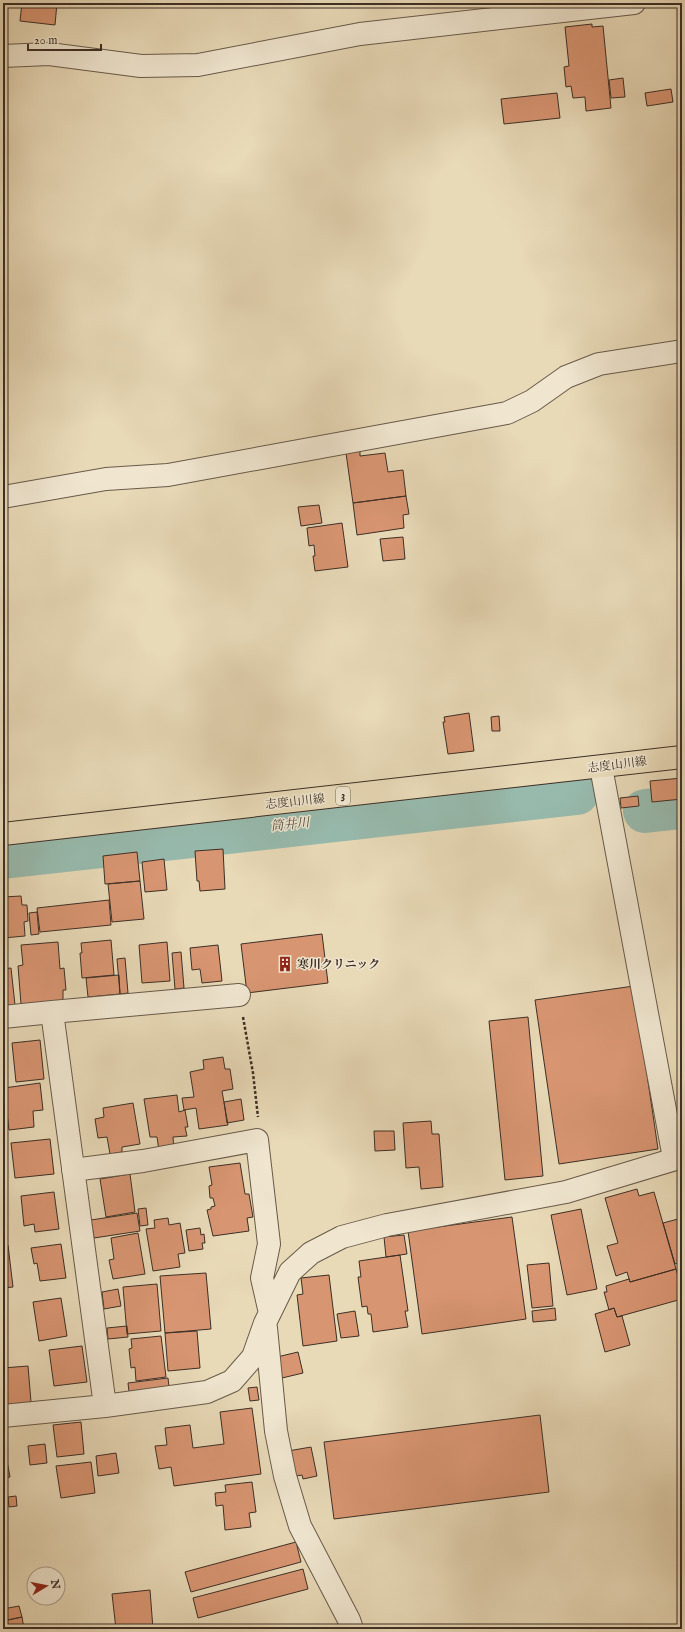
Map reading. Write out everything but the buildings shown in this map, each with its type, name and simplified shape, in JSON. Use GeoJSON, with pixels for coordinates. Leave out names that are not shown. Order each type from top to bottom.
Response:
{"type":"FeatureCollection","features":[{"type":"Feature","properties":{"kind":"main road","name":"志度山川線"},"geometry":{"type":"LineString","coordinates":[[3,834],[601,768],[682,757]]}},
{"type":"Feature","properties":{"kind":"street"},"geometry":{"type":"LineString","coordinates":[[3,56],[49,54],[141,66],[198,65],[360,34],[634,3]]}},
{"type":"Feature","properties":{"kind":"street"},"geometry":{"type":"LineString","coordinates":[[3,497],[106,480],[168,475],[507,413],[532,401],[566,377],[599,364],[682,351]]}},
{"type":"Feature","properties":{"kind":"street"},"geometry":{"type":"LineString","coordinates":[[3,1416],[104,1406],[207,1392],[232,1381],[253,1357],[267,1318],[290,1272],[311,1253],[342,1237],[387,1225],[566,1192],[678,1158],[601,768]]}},
{"type":"Feature","properties":{"kind":"street"},"geometry":{"type":"LineString","coordinates":[[3,1017],[239,995]]}},
{"type":"Feature","properties":{"kind":"street"},"geometry":{"type":"LineString","coordinates":[[52,1012],[104,1406]]}},
{"type":"Feature","properties":{"kind":"street"},"geometry":{"type":"LineString","coordinates":[[73,1170],[143,1161],[257,1140],[269,1244],[262,1278],[267,1318],[276,1431],[285,1476],[300,1526],[349,1620],[352,1629]]}},
{"type":"Feature","properties":{"kind":"path"},"geometry":{"type":"LineString","coordinates":[[239,995],[253,1073],[259,1129],[257,1140]]}},
{"type":"Feature","properties":{"kind":"waterway","name":"筒井川"},"geometry":{"type":"LineString","coordinates":[[3,857],[577,793]]}},
{"type":"Feature","properties":{"kind":"waterway","name":"筒井川"},"geometry":{"type":"LineString","coordinates":[[645,811],[682,807]]}},
{"type":"Feature","properties":{"kind":"place","name":"寒川クリニック"},"geometry":{"type":"Point","coordinates":[285,964]}}]}
